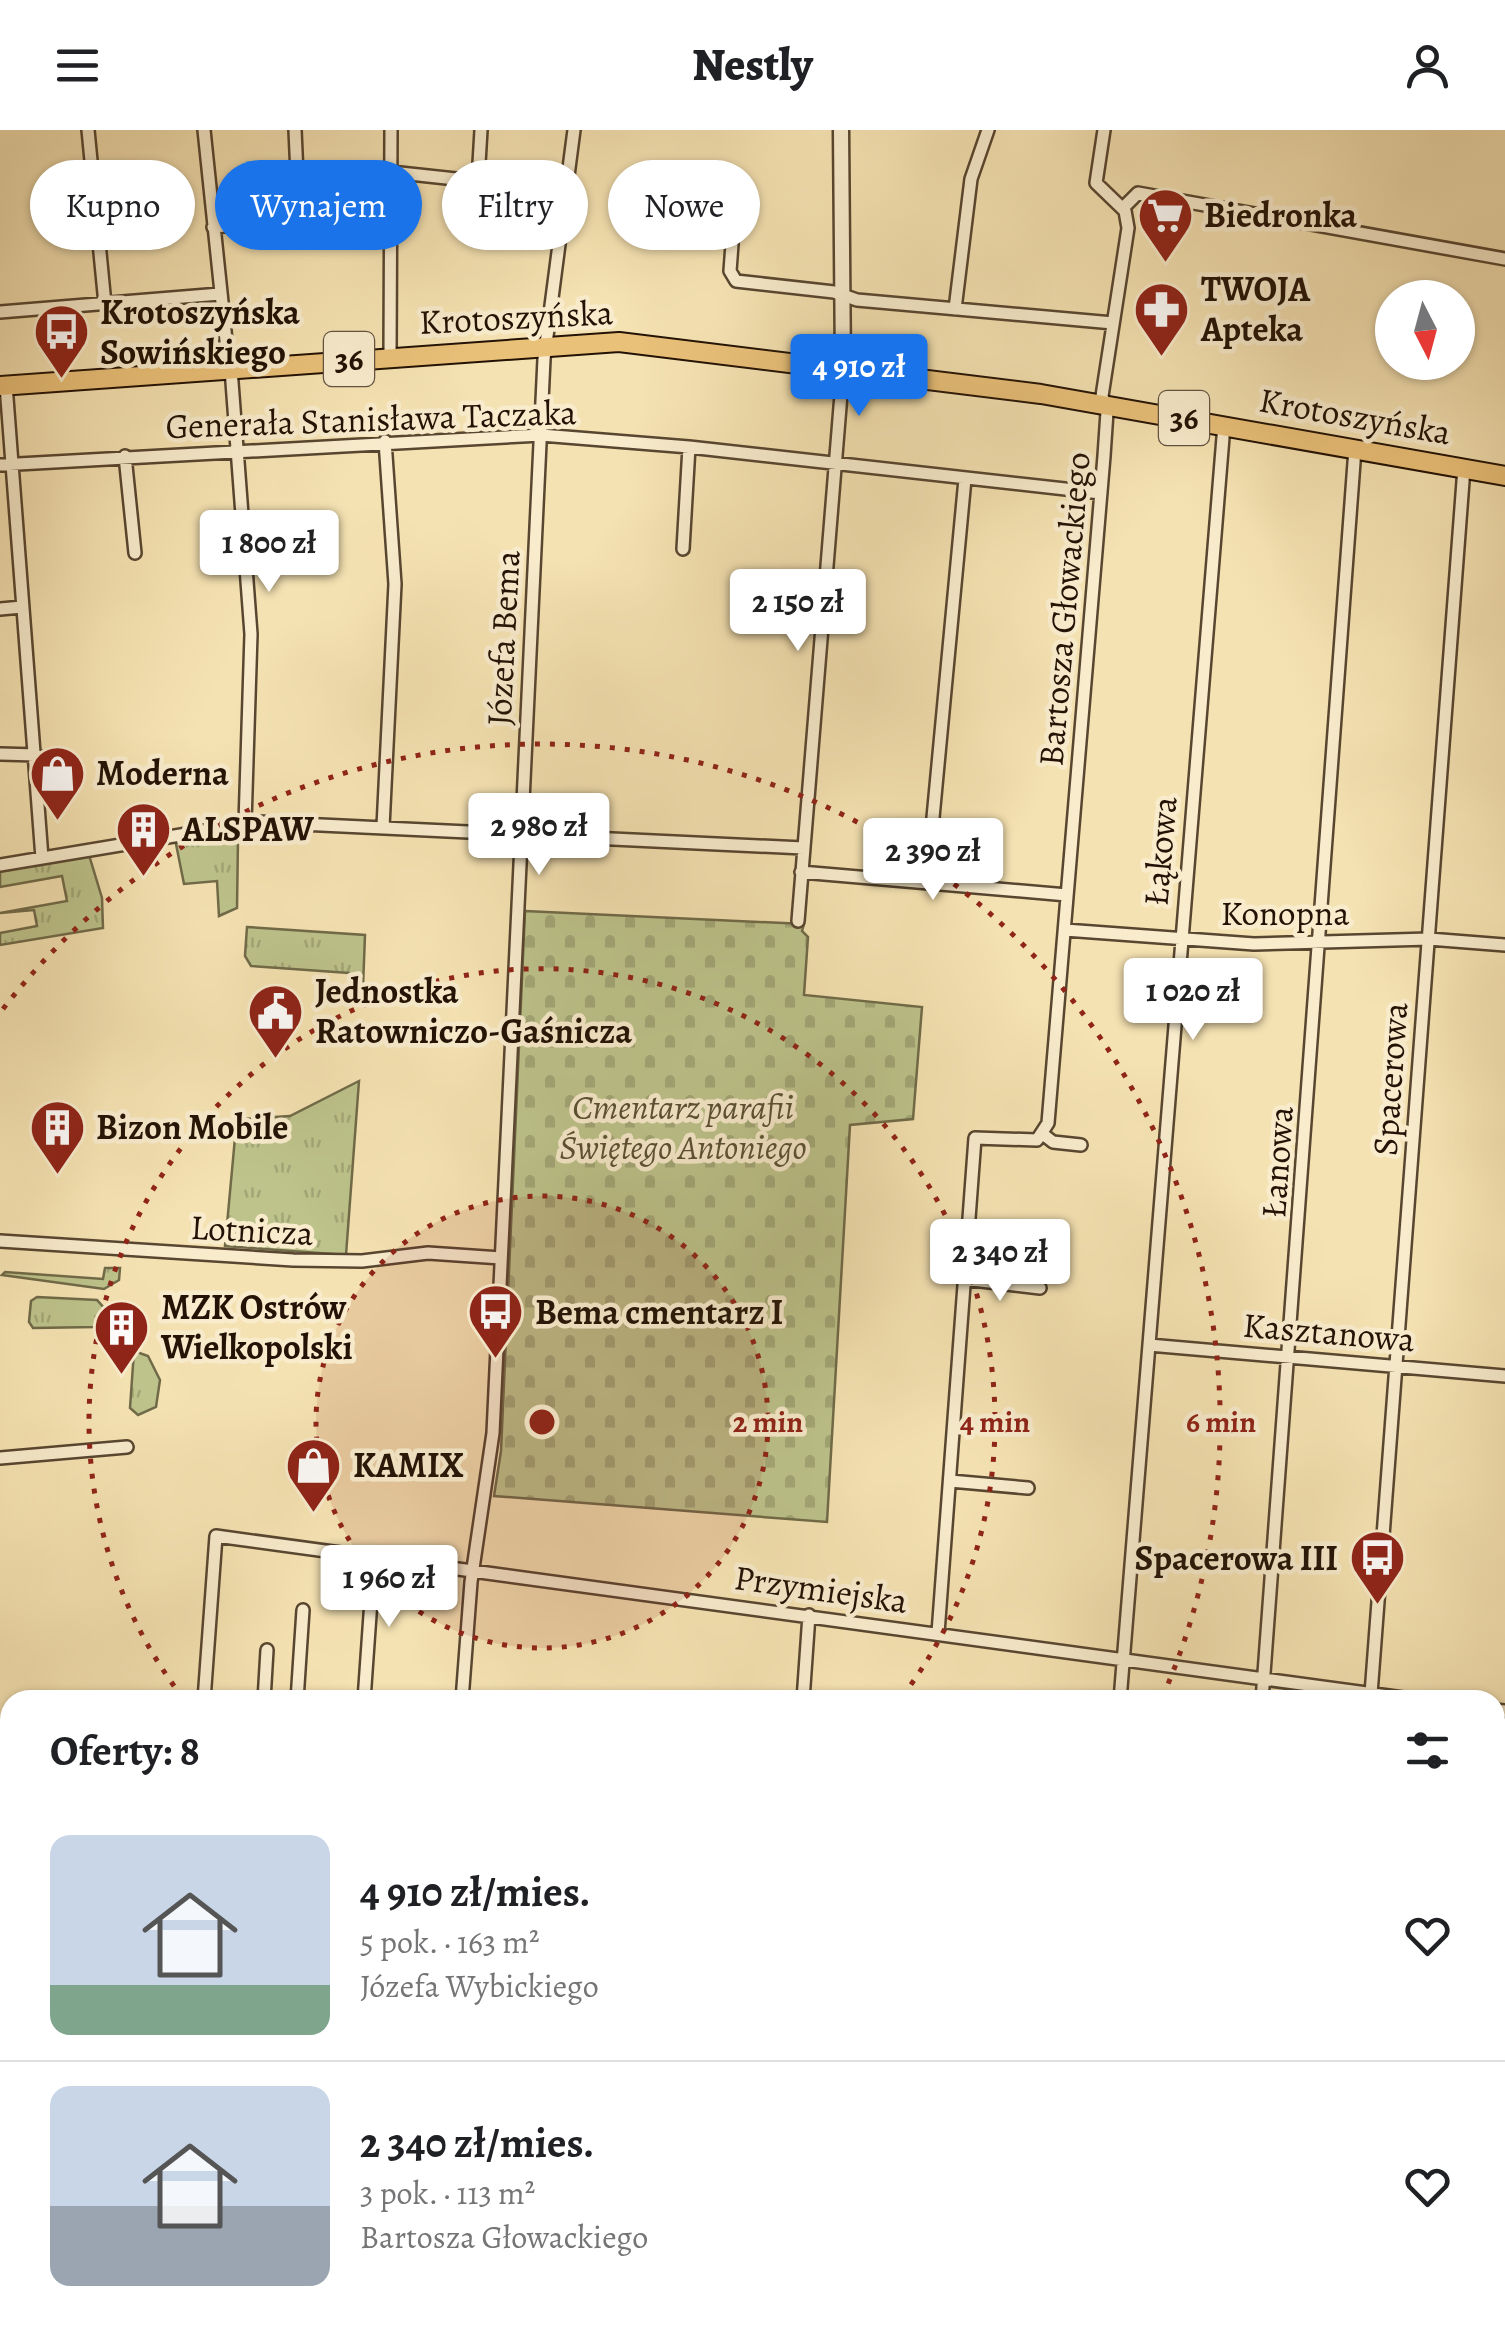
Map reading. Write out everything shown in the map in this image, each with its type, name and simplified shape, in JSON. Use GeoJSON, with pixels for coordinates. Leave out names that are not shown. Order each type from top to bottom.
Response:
{"type":"FeatureCollection","features":[{"type":"Feature","properties":{"kind":"main road","name":"Krotoszyńska"},"geometry":{"type":"LineString","coordinates":[[2,382],[619,342],[1106,404],[1505,476]]}},
{"type":"Feature","properties":{"kind":"street"},"geometry":{"type":"LineString","coordinates":[[88,130],[105,304]]}},
{"type":"Feature","properties":{"kind":"street"},"geometry":{"type":"LineString","coordinates":[[204,130],[238,450],[251,646],[245,823]]}},
{"type":"Feature","properties":{"kind":"street"},"geometry":{"type":"LineString","coordinates":[[296,130],[297,160]]}},
{"type":"Feature","properties":{"kind":"street"},"geometry":{"type":"LineString","coordinates":[[391,130],[391,160]]}},
{"type":"Feature","properties":{"kind":"street"},"geometry":{"type":"LineString","coordinates":[[479,160],[481,130]]}},
{"type":"Feature","properties":{"kind":"street","name":"Józefa Bema"},"geometry":{"type":"LineString","coordinates":[[571,160],[574,130]]}},
{"type":"Feature","properties":{"kind":"street"},"geometry":{"type":"LineString","coordinates":[[798,921],[843,370],[842,130]]}},
{"type":"Feature","properties":{"kind":"street"},"geometry":{"type":"LineString","coordinates":[[955,309],[971,179],[988,130]]}},
{"type":"Feature","properties":{"kind":"street"},"geometry":{"type":"LineString","coordinates":[[1104,130],[1096,183],[1123,208],[1138,193],[1505,259]]}},
{"type":"Feature","properties":{"kind":"street","name":"Bartosza Głowackiego"},"geometry":{"type":"LineString","coordinates":[[1044,1135],[1101,493],[1106,404],[1102,396],[1128,228],[1123,208]]}},
{"type":"Feature","properties":{"kind":"street"},"geometry":{"type":"LineString","coordinates":[[390,250],[390,356]]}},
{"type":"Feature","properties":{"kind":"street","name":"Józefa Bema"},"geometry":{"type":"LineString","coordinates":[[463,1690],[472,1569],[493,1433],[545,345],[559,250]]}},
{"type":"Feature","properties":{"kind":"street"},"geometry":{"type":"LineString","coordinates":[[732,250],[730,271],[736,281],[955,309],[1114,324]]}},
{"type":"Feature","properties":{"kind":"street"},"geometry":{"type":"LineString","coordinates":[[0,312],[220,294]]}},
{"type":"Feature","properties":{"kind":"street"},"geometry":{"type":"LineString","coordinates":[[2,382],[6,464],[37,755],[42,858]]}},
{"type":"Feature","properties":{"kind":"street","name":"Łąkowa"},"geometry":{"type":"LineString","coordinates":[[1121,1690],[1224,426]]}},
{"type":"Feature","properties":{"kind":"street","name":"Generała Stanisława Taczaka"},"geometry":{"type":"LineString","coordinates":[[6,464],[541,435],[689,447],[1101,493]]}},
{"type":"Feature","properties":{"kind":"street"},"geometry":{"type":"LineString","coordinates":[[383,827],[395,584],[385,442]]}},
{"type":"Feature","properties":{"kind":"street"},"geometry":{"type":"LineString","coordinates":[[683,549],[689,447]]}},
{"type":"Feature","properties":{"kind":"street","name":"Łanowa"},"geometry":{"type":"LineString","coordinates":[[1263,1690],[1321,942],[1354,449]]}},
{"type":"Feature","properties":{"kind":"street"},"geometry":{"type":"LineString","coordinates":[[125,456],[135,553]]}},
{"type":"Feature","properties":{"kind":"street","name":"Spacerowa"},"geometry":{"type":"LineString","coordinates":[[1371,1690],[1464,468]]}},
{"type":"Feature","properties":{"kind":"street"},"geometry":{"type":"LineString","coordinates":[[928,881],[965,478]]}},
{"type":"Feature","properties":{"kind":"street"},"geometry":{"type":"LineString","coordinates":[[0,609],[22,607]]}},
{"type":"Feature","properties":{"kind":"street"},"geometry":{"type":"LineString","coordinates":[[0,754],[37,755]]}},
{"type":"Feature","properties":{"kind":"street"},"geometry":{"type":"LineString","coordinates":[[0,865],[245,823],[803,848]]}},
{"type":"Feature","properties":{"kind":"street"},"geometry":{"type":"LineString","coordinates":[[801,872],[1067,895]]}},
{"type":"Feature","properties":{"kind":"street","name":"Konopna"},"geometry":{"type":"LineString","coordinates":[[1065,930],[1180,939],[1505,944]]}},
{"type":"Feature","properties":{"kind":"street"},"geometry":{"type":"LineString","coordinates":[[938,1633],[975,1138],[1037,1140],[1044,1135],[1053,1142],[1081,1145]]}},
{"type":"Feature","properties":{"kind":"street","name":"Lotnicza"},"geometry":{"type":"LineString","coordinates":[[0,1241],[294,1260],[362,1261],[428,1252],[501,1258]]}},
{"type":"Feature","properties":{"kind":"street"},"geometry":{"type":"LineString","coordinates":[[964,1279],[1040,1288]]}},
{"type":"Feature","properties":{"kind":"street","name":"Kasztanowa"},"geometry":{"type":"LineString","coordinates":[[1149,1345],[1505,1376]]}},
{"type":"Feature","properties":{"kind":"street"},"geometry":{"type":"LineString","coordinates":[[0,1458],[128,1447]]}},
{"type":"Feature","properties":{"kind":"street"},"geometry":{"type":"LineString","coordinates":[[950,1481],[1028,1488]]}},
{"type":"Feature","properties":{"kind":"street","name":"Przymiejska"},"geometry":{"type":"LineString","coordinates":[[205,1690],[216,1536],[1344,1690]]}},
{"type":"Feature","properties":{"kind":"street"},"geometry":{"type":"LineString","coordinates":[[365,1690],[374,1558]]}},
{"type":"Feature","properties":{"kind":"street"},"geometry":{"type":"LineString","coordinates":[[298,1690],[303,1610]]}},
{"type":"Feature","properties":{"kind":"street"},"geometry":{"type":"LineString","coordinates":[[804,1690],[809,1615]]}},
{"type":"Feature","properties":{"kind":"street"},"geometry":{"type":"LineString","coordinates":[[265,1690],[267,1650]]}},
{"type":"Feature","properties":{"kind":"green space"},"geometry":{"type":"Polygon","coordinates":[[[229,830],[238,839],[237,908],[219,916],[217,881],[184,884],[175,839],[229,830]]]}},
{"type":"Feature","properties":{"kind":"green space"},"geometry":{"type":"Polygon","coordinates":[[[89,855],[102,898],[103,928],[0,945],[0,933],[37,926],[34,910],[0,913],[67,901],[62,876],[0,887],[0,870],[89,855]]]}},
{"type":"Feature","properties":{"kind":"green space","name":"Cmentarz parafii Świętego Antoniego"},"geometry":{"type":"Polygon","coordinates":[[[525,911],[804,924],[802,931],[808,937],[804,995],[922,1007],[913,1119],[850,1125],[827,1522],[494,1496],[501,1451],[525,911]]]}},
{"type":"Feature","properties":{"kind":"green space"},"geometry":{"type":"Polygon","coordinates":[[[247,927],[365,935],[363,987],[349,973],[251,966],[245,956],[247,927]]]}},
{"type":"Feature","properties":{"kind":"green space"},"geometry":{"type":"Polygon","coordinates":[[[359,1081],[346,1255],[225,1246],[236,1127],[243,1119],[290,1116],[359,1081]]]}},
{"type":"Feature","properties":{"kind":"green space"},"geometry":{"type":"Polygon","coordinates":[[[105,1268],[120,1268],[119,1280],[104,1289],[2,1275],[5,1272],[103,1279],[105,1268]]]}},
{"type":"Feature","properties":{"kind":"green space"},"geometry":{"type":"Polygon","coordinates":[[[37,1297],[97,1300],[105,1309],[104,1322],[96,1327],[33,1328],[29,1322],[31,1301],[37,1297]]]}},
{"type":"Feature","properties":{"kind":"green space"},"geometry":{"type":"Polygon","coordinates":[[[134,1351],[148,1356],[160,1380],[156,1407],[138,1415],[130,1408],[134,1351]]]}},
{"type":"Feature","properties":{"kind":"place","name":"Biedronka"},"geometry":{"type":"Point","coordinates":[1165,264]}},
{"type":"Feature","properties":{"kind":"place","name":"TWOJA Apteka"},"geometry":{"type":"Point","coordinates":[1162,358]}},
{"type":"Feature","properties":{"kind":"place","name":"Krotoszyńska Sowińskiego"},"geometry":{"type":"Point","coordinates":[61,381]}},
{"type":"Feature","properties":{"kind":"place","name":"Moderna"},"geometry":{"type":"Point","coordinates":[57,822]}},
{"type":"Feature","properties":{"kind":"place","name":"ALSPAW"},"geometry":{"type":"Point","coordinates":[143,878]}},
{"type":"Feature","properties":{"kind":"place","name":"Jednostka Ratowniczo-Gaśnicza"},"geometry":{"type":"Point","coordinates":[276,1060]}},
{"type":"Feature","properties":{"kind":"place","name":"Bizon Mobile"},"geometry":{"type":"Point","coordinates":[57,1176]}},
{"type":"Feature","properties":{"kind":"place","name":"Bema cmentarz I"},"geometry":{"type":"Point","coordinates":[496,1361]}},
{"type":"Feature","properties":{"kind":"place","name":"MZK Ostrów Wielkopolski"},"geometry":{"type":"Point","coordinates":[122,1376]}},
{"type":"Feature","properties":{"kind":"place","name":"KAMIX"},"geometry":{"type":"Point","coordinates":[314,1514]}},
{"type":"Feature","properties":{"kind":"place","name":"Spacerowa III"},"geometry":{"type":"Point","coordinates":[1377,1607]}}]}
